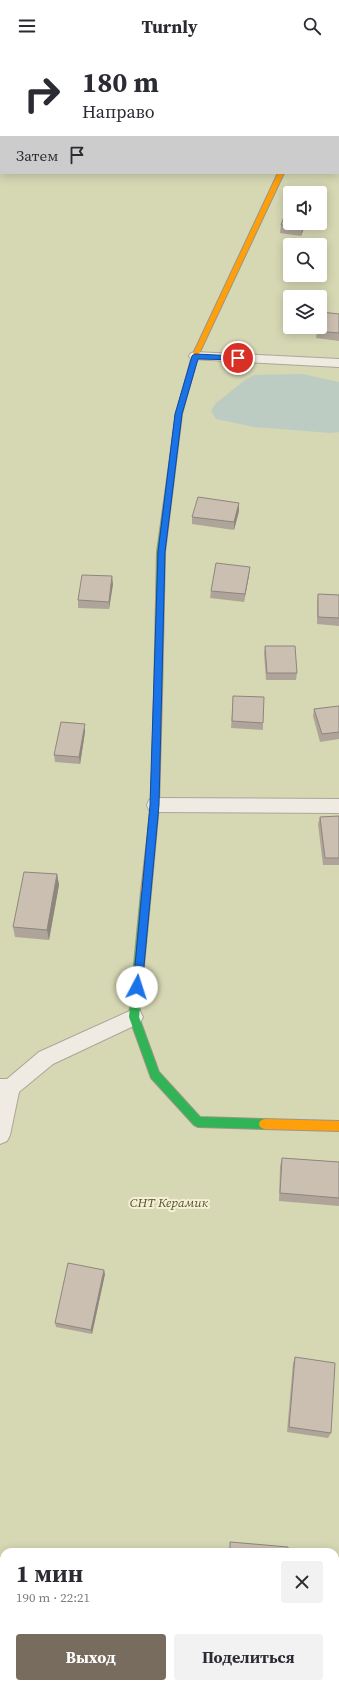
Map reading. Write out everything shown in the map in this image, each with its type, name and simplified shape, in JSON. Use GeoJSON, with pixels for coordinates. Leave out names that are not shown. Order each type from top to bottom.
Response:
{"type":"FeatureCollection","features":[{"type":"Feature","properties":{"kind":"street"},"geometry":{"type":"LineString","coordinates":[[281,174],[195,356],[179,414],[161,552],[155,805],[134,1017],[155,1075],[198,1122],[339,1126]]}},
{"type":"Feature","properties":{"kind":"lane"},"geometry":{"type":"LineString","coordinates":[[195,356],[339,363]]}},
{"type":"Feature","properties":{"kind":"lane"},"geometry":{"type":"LineString","coordinates":[[155,805],[339,806]]}},
{"type":"Feature","properties":{"kind":"lane"},"geometry":{"type":"LineString","coordinates":[[0,1135],[5,1088],[46,1058],[134,1017]]}},
{"type":"Feature","properties":{"kind":"green space","name":"СНТ Керамик"},"geometry":{"type":"Polygon","coordinates":[[[0,174],[339,174],[339,1548],[0,1548],[0,174]]]}},
{"type":"Feature","properties":{"kind":"shaded area"},"geometry":{"type":"Polygon","coordinates":[[[302,374],[339,382],[339,432],[331,433],[254,427],[216,419],[211,411],[215,404],[245,380],[254,375],[302,374]]]}},
{"type":"Feature","properties":{"kind":"building"},"geometry":{"type":"Polygon","coordinates":[[[327,313],[339,314],[339,333],[327,332],[327,313]]]}},
{"type":"Feature","properties":{"kind":"building"},"geometry":{"type":"Polygon","coordinates":[[[198,497],[239,503],[234,522],[192,517],[198,497]]]}},
{"type":"Feature","properties":{"kind":"building"},"geometry":{"type":"Polygon","coordinates":[[[216,563],[250,567],[245,594],[211,591],[216,563]]]}},
{"type":"Feature","properties":{"kind":"building"},"geometry":{"type":"Polygon","coordinates":[[[82,575],[112,576],[109,602],[78,600],[82,575]]]}},
{"type":"Feature","properties":{"kind":"building"},"geometry":{"type":"Polygon","coordinates":[[[318,594],[339,595],[339,618],[318,617],[318,594]]]}},
{"type":"Feature","properties":{"kind":"building"},"geometry":{"type":"Polygon","coordinates":[[[265,646],[295,646],[297,673],[267,673],[265,646]]]}},
{"type":"Feature","properties":{"kind":"building"},"geometry":{"type":"Polygon","coordinates":[[[233,696],[264,697],[263,723],[232,721],[233,696]]]}},
{"type":"Feature","properties":{"kind":"building"},"geometry":{"type":"Polygon","coordinates":[[[339,706],[339,732],[322,734],[314,709],[339,706]]]}},
{"type":"Feature","properties":{"kind":"building"},"geometry":{"type":"Polygon","coordinates":[[[61,722],[85,724],[79,757],[54,755],[61,722]]]}},
{"type":"Feature","properties":{"kind":"building"},"geometry":{"type":"Polygon","coordinates":[[[339,816],[339,858],[325,858],[320,817],[339,816]]]}},
{"type":"Feature","properties":{"kind":"building"},"geometry":{"type":"Polygon","coordinates":[[[24,872],[57,874],[47,930],[13,927],[24,872]]]}},
{"type":"Feature","properties":{"kind":"building"},"geometry":{"type":"Polygon","coordinates":[[[282,1158],[339,1162],[339,1198],[280,1193],[282,1158]]]}},
{"type":"Feature","properties":{"kind":"building"},"geometry":{"type":"Polygon","coordinates":[[[68,1263],[104,1270],[91,1330],[55,1323],[68,1263]]]}},
{"type":"Feature","properties":{"kind":"building"},"geometry":{"type":"Polygon","coordinates":[[[295,1357],[335,1363],[331,1433],[289,1427],[295,1357]]]}},
{"type":"Feature","properties":{"kind":"building"},"geometry":{"type":"Polygon","coordinates":[[[230,1542],[288,1547],[288,1548],[230,1548],[230,1542]]]}},
{"type":"Feature","properties":{"kind":"traffic: fast"},"geometry":{"type":"LineString","coordinates":[[158,695],[161,552],[179,414],[182,403]]}},
{"type":"Feature","properties":{"kind":"traffic: fast"},"geometry":{"type":"LineString","coordinates":[[146,892],[134,1017],[155,1075],[198,1122],[264,1124]]}},
{"type":"Feature","properties":{"kind":"traffic: slow"},"geometry":{"type":"LineString","coordinates":[[182,403],[195,356],[281,174]]}},
{"type":"Feature","properties":{"kind":"traffic: slow"},"geometry":{"type":"LineString","coordinates":[[146,892],[155,805],[158,695]]}},
{"type":"Feature","properties":{"kind":"traffic: slow"},"geometry":{"type":"LineString","coordinates":[[264,1124],[339,1126]]}},
{"type":"Feature","properties":{"kind":"route"},"geometry":{"type":"LineString","coordinates":[[137,987],[155,805],[161,552],[179,414],[195,356],[238,358]]}}]}
